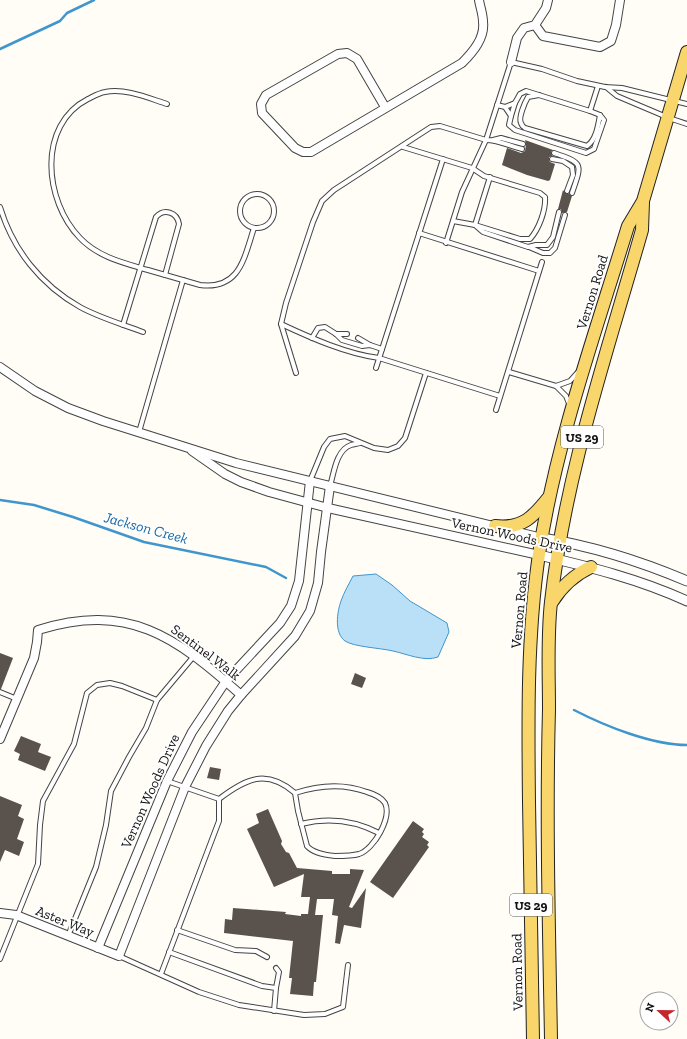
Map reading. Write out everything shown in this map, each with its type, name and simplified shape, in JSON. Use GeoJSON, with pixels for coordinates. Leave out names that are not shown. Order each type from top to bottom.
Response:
{"type":"FeatureCollection","features":[{"type":"Feature","properties":{"kind":"main road","name":"Vernon Road"},"geometry":{"type":"LineString","coordinates":[[533,1039],[528,715],[531,639],[539,555],[551,494],[571,410],[628,226],[643,200],[674,100],[685,70],[687,52]]}},
{"type":"Feature","properties":{"kind":"main road","name":"Vernon Road"},"geometry":{"type":"LineString","coordinates":[[551,1039],[547,772],[551,603],[557,560],[573,477],[588,412],[642,230],[643,200]]}},
{"type":"Feature","properties":{"kind":"main road"},"geometry":{"type":"LineString","coordinates":[[495,526],[510,527],[524,523],[538,512],[551,494]]}},
{"type":"Feature","properties":{"kind":"main road"},"geometry":{"type":"LineString","coordinates":[[551,603],[570,580],[591,567]]}},
{"type":"Feature","properties":{"kind":"street"},"geometry":{"type":"LineString","coordinates":[[385,107],[357,59],[347,53],[338,54],[266,96],[261,104],[262,113],[295,148],[303,152],[311,152],[462,63],[473,52],[480,40],[484,23],[479,0]]}},
{"type":"Feature","properties":{"kind":"street"},"geometry":{"type":"LineString","coordinates":[[511,62],[518,38],[524,28],[535,25],[546,8],[548,0]]}},
{"type":"Feature","properties":{"kind":"street"},"geometry":{"type":"LineString","coordinates":[[535,25],[543,36],[600,47],[611,41],[616,25],[620,0]]}},
{"type":"Feature","properties":{"kind":"street"},"geometry":{"type":"LineString","coordinates":[[0,367],[35,391],[68,408],[103,421],[236,463],[310,481]]}},
{"type":"Feature","properties":{"kind":"street","name":"Vernon Woods Drive"},"geometry":{"type":"LineString","coordinates":[[183,446],[225,474],[241,482],[268,492],[328,508],[591,567],[636,580],[687,601]]}},
{"type":"Feature","properties":{"kind":"street","name":"Vernon Woods Drive"},"geometry":{"type":"LineString","coordinates":[[98,948],[167,781],[192,732],[226,681],[280,623],[291,606],[299,581],[310,481],[542,538],[594,549],[636,561],[687,581]]}},
{"type":"Feature","properties":{"kind":"street"},"geometry":{"type":"LineString","coordinates":[[119,956],[185,787],[217,728],[241,695],[295,636],[310,612],[318,583],[330,486]]}},
{"type":"Feature","properties":{"kind":"street","name":"Sentinel Walk"},"geometry":{"type":"LineString","coordinates":[[17,698],[34,658],[38,630],[77,621],[103,620],[129,623],[164,636],[194,656],[241,695]]}},
{"type":"Feature","properties":{"kind":"street"},"geometry":{"type":"LineString","coordinates":[[0,739],[17,698]]}},
{"type":"Feature","properties":{"kind":"street","name":"Aster Way"},"geometry":{"type":"LineString","coordinates":[[0,913],[16,915],[119,956]]}},
{"type":"Feature","properties":{"kind":"lane"},"geometry":{"type":"LineString","coordinates":[[446,243],[462,192],[486,140],[511,62],[542,69],[577,81],[598,86],[622,88],[687,104]]}},
{"type":"Feature","properties":{"kind":"lane"},"geometry":{"type":"LineString","coordinates":[[590,111],[598,86]]}},
{"type":"Feature","properties":{"kind":"lane"},"geometry":{"type":"LineString","coordinates":[[605,87],[617,96],[687,124]]}},
{"type":"Feature","properties":{"kind":"lane"},"geometry":{"type":"LineString","coordinates":[[526,91],[590,111],[600,115],[604,120],[594,149],[586,152],[515,130],[509,125],[515,103],[520,94],[526,91]]}},
{"type":"Feature","properties":{"kind":"lane"},"geometry":{"type":"LineString","coordinates":[[167,104],[134,93],[106,92],[95,95],[81,102],[72,109],[56,135],[52,152],[52,179],[59,206],[74,230],[80,238],[103,255],[141,268],[212,287],[223,284],[233,277],[239,270],[254,228]]}},
{"type":"Feature","properties":{"kind":"lane"},"geometry":{"type":"LineString","coordinates":[[540,95],[528,98],[525,101],[520,120],[521,125],[525,128],[587,146],[592,143],[598,127],[600,115]]}},
{"type":"Feature","properties":{"kind":"lane"},"geometry":{"type":"LineString","coordinates":[[497,106],[505,107],[515,103]]}},
{"type":"Feature","properties":{"kind":"lane"},"geometry":{"type":"LineString","coordinates":[[505,107],[511,116]]}},
{"type":"Feature","properties":{"kind":"lane"},"geometry":{"type":"LineString","coordinates":[[296,373],[281,324],[291,288],[313,222],[322,201],[334,190],[432,127],[440,126],[486,140],[501,138],[524,144]]}},
{"type":"Feature","properties":{"kind":"lane"},"geometry":{"type":"LineString","coordinates":[[493,140],[522,149]]}},
{"type":"Feature","properties":{"kind":"lane"},"geometry":{"type":"LineString","coordinates":[[403,147],[472,168],[484,176],[540,193],[545,197],[546,204],[535,233],[530,238],[520,239],[475,225],[454,221]]}},
{"type":"Feature","properties":{"kind":"lane"},"geometry":{"type":"LineString","coordinates":[[554,153],[574,160],[578,165],[579,173],[572,193]]}},
{"type":"Feature","properties":{"kind":"lane"},"geometry":{"type":"LineString","coordinates":[[376,368],[443,159]]}},
{"type":"Feature","properties":{"kind":"lane"},"geometry":{"type":"LineString","coordinates":[[552,159],[563,161],[572,167],[573,175],[567,191]]}},
{"type":"Feature","properties":{"kind":"lane"},"geometry":{"type":"LineString","coordinates":[[475,225],[490,177]]}},
{"type":"Feature","properties":{"kind":"lane"},"geometry":{"type":"LineString","coordinates":[[254,193],[260,193],[270,199],[274,210],[273,215],[267,225],[262,228],[254,228],[245,224],[242,220],[239,209],[244,198],[254,193]]}},
{"type":"Feature","properties":{"kind":"lane"},"geometry":{"type":"LineString","coordinates":[[0,207],[14,242],[23,256],[54,289],[81,308],[143,332]]}},
{"type":"Feature","properties":{"kind":"lane"},"geometry":{"type":"LineString","coordinates":[[124,325],[156,217],[159,213],[164,211],[175,215],[179,224],[165,275]]}},
{"type":"Feature","properties":{"kind":"lane"},"geometry":{"type":"LineString","coordinates":[[528,247],[547,245],[553,237],[560,212]]}},
{"type":"Feature","properties":{"kind":"lane"},"geometry":{"type":"LineString","coordinates":[[475,225],[483,232],[543,253],[550,253],[555,248],[565,214]]}},
{"type":"Feature","properties":{"kind":"lane"},"geometry":{"type":"LineString","coordinates":[[419,233],[446,243],[539,271]]}},
{"type":"Feature","properties":{"kind":"lane"},"geometry":{"type":"LineString","coordinates":[[496,410],[542,262]]}},
{"type":"Feature","properties":{"kind":"lane"},"geometry":{"type":"LineString","coordinates":[[139,432],[183,280]]}},
{"type":"Feature","properties":{"kind":"lane"},"geometry":{"type":"LineString","coordinates":[[281,324],[312,338],[369,357],[379,358],[500,396]]}},
{"type":"Feature","properties":{"kind":"lane"},"geometry":{"type":"LineString","coordinates":[[312,338],[318,328],[325,327],[342,340],[362,346],[370,345]]}},
{"type":"Feature","properties":{"kind":"lane"},"geometry":{"type":"LineString","coordinates":[[336,334],[347,334]]}},
{"type":"Feature","properties":{"kind":"lane"},"geometry":{"type":"LineString","coordinates":[[358,338],[370,345],[382,349]]}},
{"type":"Feature","properties":{"kind":"lane"},"geometry":{"type":"LineString","coordinates":[[556,386],[570,381],[585,365]]}},
{"type":"Feature","properties":{"kind":"lane"},"geometry":{"type":"LineString","coordinates":[[509,372],[556,386],[566,396],[571,410]]}},
{"type":"Feature","properties":{"kind":"lane"},"geometry":{"type":"LineString","coordinates":[[310,481],[324,447],[330,439],[345,436],[374,448],[388,450],[398,446],[405,438],[426,373]]}},
{"type":"Feature","properties":{"kind":"lane"},"geometry":{"type":"LineString","coordinates":[[330,486],[337,461],[342,450],[350,445],[360,443]]}},
{"type":"Feature","properties":{"kind":"lane"},"geometry":{"type":"LineString","coordinates":[[67,936],[96,867],[106,825],[111,791],[128,757],[146,728],[157,700],[194,656]]}},
{"type":"Feature","properties":{"kind":"lane"},"geometry":{"type":"LineString","coordinates":[[0,959],[16,915],[38,864],[40,854],[40,825],[43,801],[74,744],[88,693],[97,685],[110,683],[122,686],[157,700]]}},
{"type":"Feature","properties":{"kind":"lane"},"geometry":{"type":"LineString","coordinates":[[0,692],[17,698]]}},
{"type":"Feature","properties":{"kind":"lane"},"geometry":{"type":"LineString","coordinates":[[219,799],[244,782],[266,779],[280,783],[295,793],[307,846],[310,850],[333,856],[360,854],[367,850],[379,833],[385,820],[386,806],[380,797],[354,788],[334,786],[314,787],[295,793]]}},
{"type":"Feature","properties":{"kind":"lane"},"geometry":{"type":"LineString","coordinates":[[167,781],[219,799]]}},
{"type":"Feature","properties":{"kind":"lane"},"geometry":{"type":"LineString","coordinates":[[160,974],[219,821],[219,799]]}},
{"type":"Feature","properties":{"kind":"lane"},"geometry":{"type":"LineString","coordinates":[[301,824],[321,820],[341,820],[361,824],[379,833]]}},
{"type":"Feature","properties":{"kind":"lane"},"geometry":{"type":"LineString","coordinates":[[177,930],[235,950],[256,951],[267,957]]}},
{"type":"Feature","properties":{"kind":"lane"},"geometry":{"type":"LineString","coordinates":[[169,952],[262,986],[276,988]]}},
{"type":"Feature","properties":{"kind":"lane"},"geometry":{"type":"LineString","coordinates":[[119,956],[199,992],[239,1006],[304,1015],[325,1014],[343,1006],[348,965]]}},
{"type":"Feature","properties":{"kind":"lane"},"geometry":{"type":"LineString","coordinates":[[274,1011],[279,972],[276,968]]}},
{"type":"Feature","properties":{"kind":"water"},"geometry":{"type":"Polygon","coordinates":[[[376,574],[392,585],[410,601],[447,623],[449,632],[438,657],[427,659],[388,650],[361,646],[345,641],[339,633],[337,622],[338,611],[345,591],[353,576],[376,574]]]}},
{"type":"Feature","properties":{"kind":"building"},"geometry":{"type":"Polygon","coordinates":[[[525,140],[553,150],[551,152],[552,156],[549,157],[549,160],[555,164],[550,180],[548,181],[527,175],[502,165],[507,148],[521,153],[525,151],[525,140]]]}},
{"type":"Feature","properties":{"kind":"building"},"geometry":{"type":"Polygon","coordinates":[[[563,190],[565,193],[572,196],[567,212],[562,213],[561,209],[558,209],[563,190]]]}},
{"type":"Feature","properties":{"kind":"building"},"geometry":{"type":"Polygon","coordinates":[[[0,653],[13,658],[1,689],[0,689],[0,653]]]}},
{"type":"Feature","properties":{"kind":"building"},"geometry":{"type":"Polygon","coordinates":[[[355,673],[366,678],[362,688],[351,684],[355,673]]]}},
{"type":"Feature","properties":{"kind":"building"},"geometry":{"type":"Polygon","coordinates":[[[21,736],[41,744],[38,752],[51,757],[45,771],[18,760],[20,754],[14,751],[21,736]]]}},
{"type":"Feature","properties":{"kind":"building"},"geometry":{"type":"Polygon","coordinates":[[[210,767],[221,769],[219,780],[207,778],[210,767]]]}},
{"type":"Feature","properties":{"kind":"building"},"geometry":{"type":"Polygon","coordinates":[[[0,796],[22,805],[18,816],[24,819],[17,839],[24,842],[19,856],[5,850],[0,862],[0,796]]]}},
{"type":"Feature","properties":{"kind":"building"},"geometry":{"type":"Polygon","coordinates":[[[268,809],[282,841],[281,844],[286,852],[289,853],[297,868],[332,871],[332,874],[350,874],[350,869],[364,870],[349,907],[352,908],[366,888],[361,928],[344,925],[340,944],[335,943],[338,916],[332,915],[334,899],[317,899],[315,915],[323,915],[316,982],[314,982],[313,996],[290,994],[292,978],[289,978],[293,941],[224,933],[225,919],[232,920],[233,908],[286,912],[285,914],[301,916],[301,914],[308,914],[310,897],[301,897],[304,874],[274,887],[247,829],[259,823],[256,814],[268,809]]]}},
{"type":"Feature","properties":{"kind":"building"},"geometry":{"type":"Polygon","coordinates":[[[413,821],[424,829],[422,832],[424,834],[422,837],[429,842],[427,845],[429,847],[393,898],[370,882],[413,821]]]}},
{"type":"Feature","properties":{"kind":"waterway"},"geometry":{"type":"LineString","coordinates":[[0,49],[60,21],[67,13],[94,0]]}},
{"type":"Feature","properties":{"kind":"waterway","name":"Jackson Creek"},"geometry":{"type":"LineString","coordinates":[[0,500],[34,505],[144,542],[266,567],[286,578]]}},
{"type":"Feature","properties":{"kind":"waterway","name":"Jackson Creek"},"geometry":{"type":"LineString","coordinates":[[574,710],[629,734],[659,742],[687,745]]}}]}
